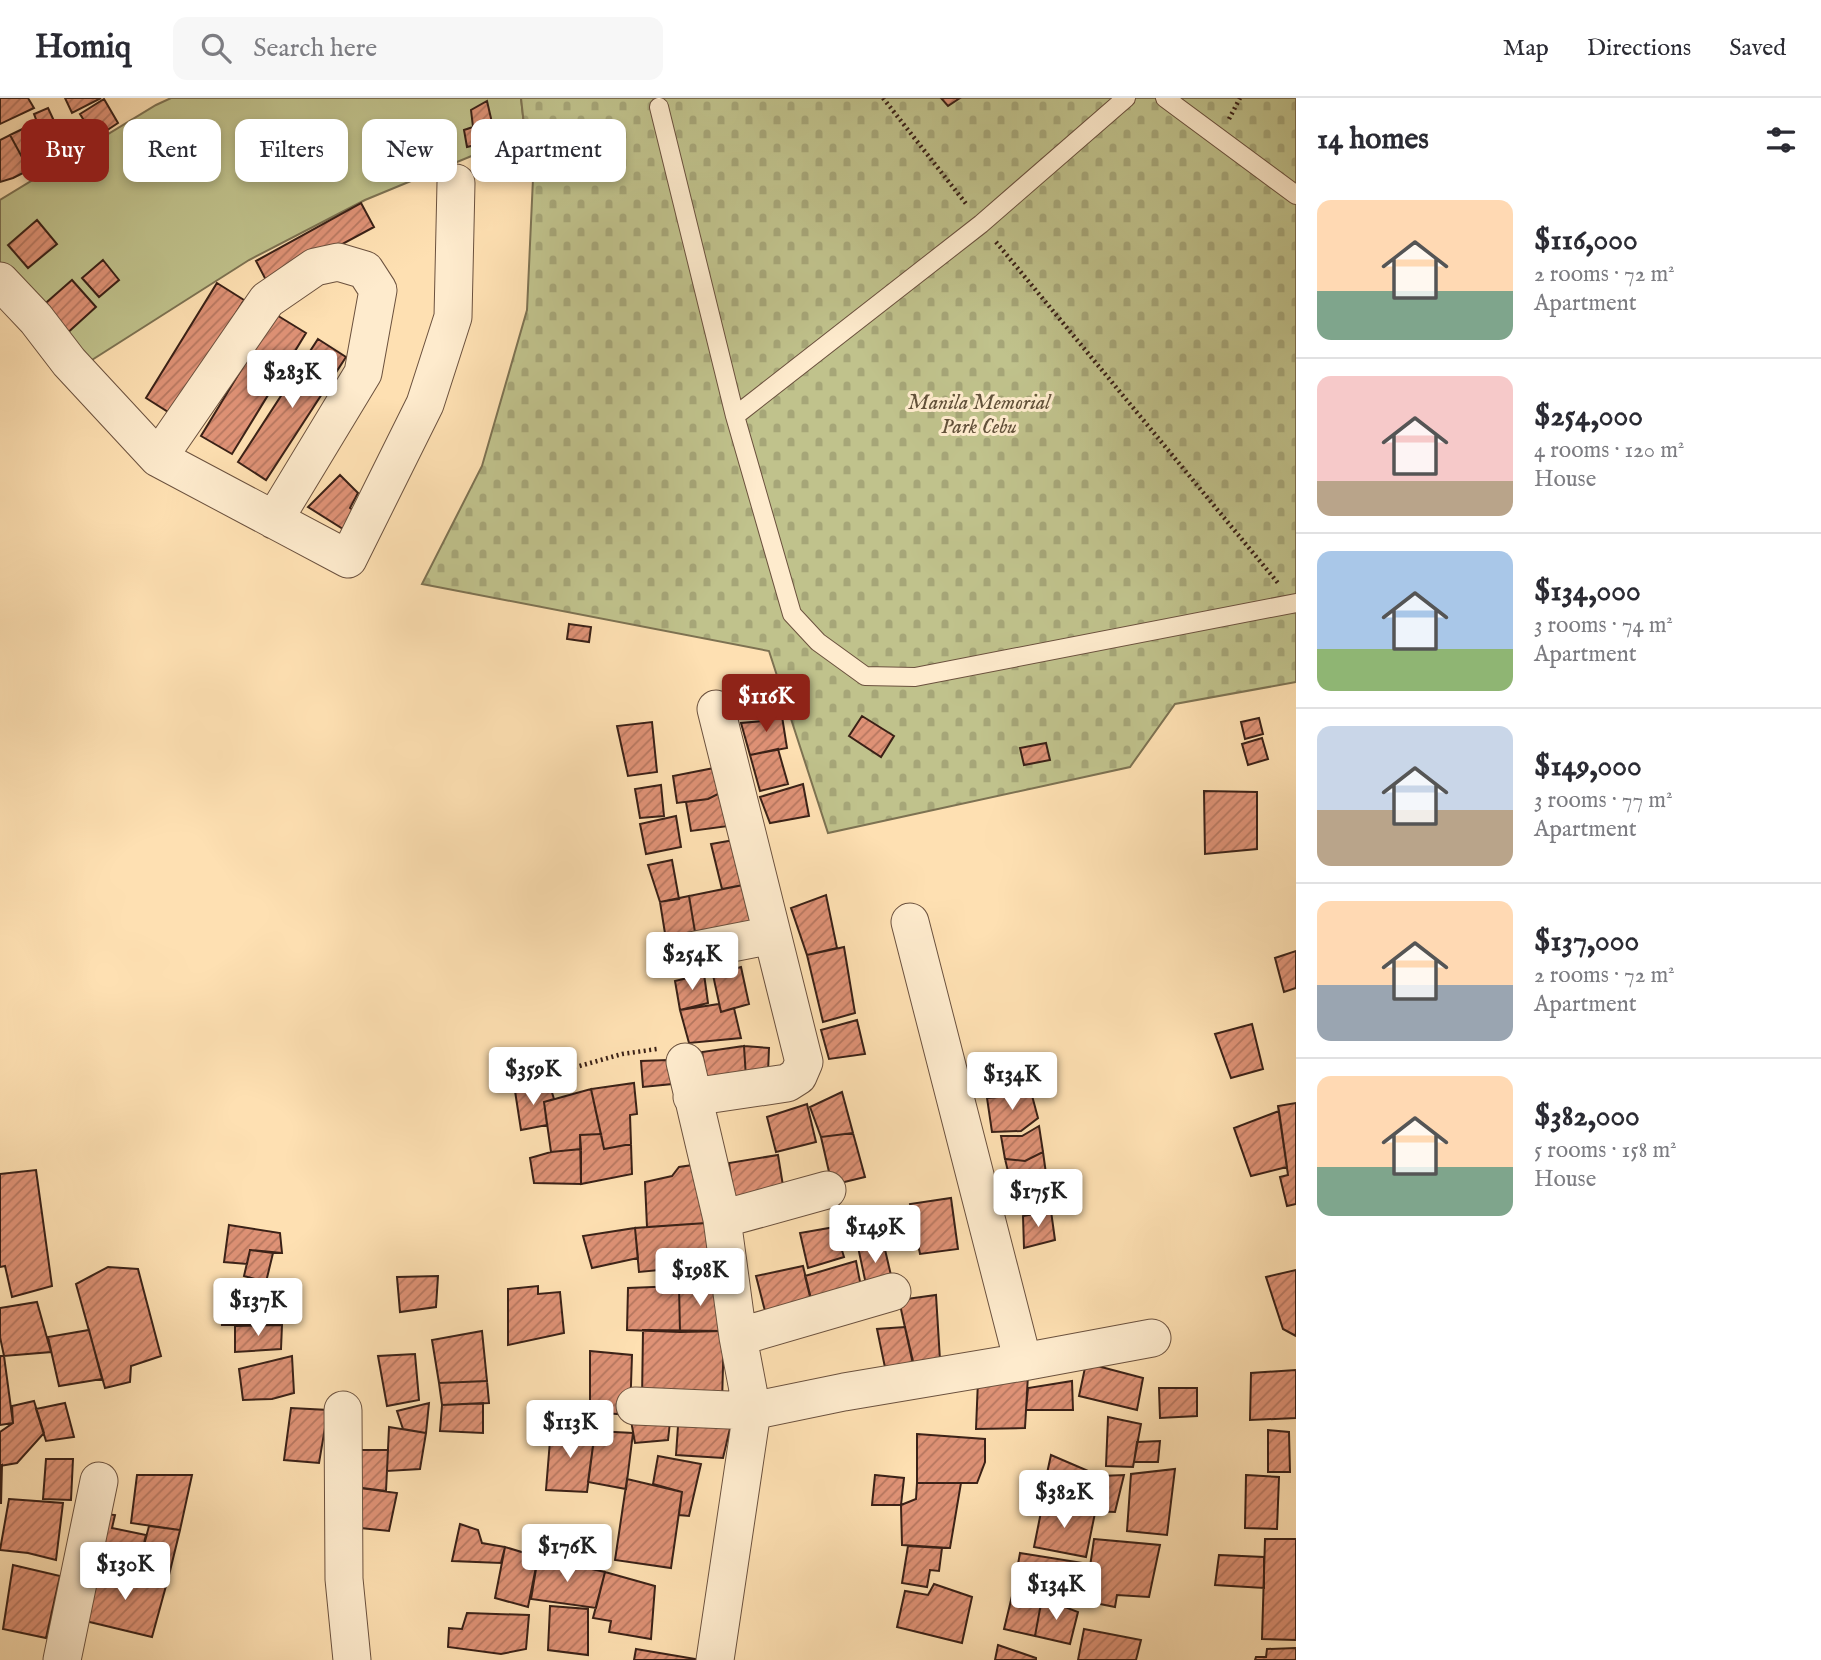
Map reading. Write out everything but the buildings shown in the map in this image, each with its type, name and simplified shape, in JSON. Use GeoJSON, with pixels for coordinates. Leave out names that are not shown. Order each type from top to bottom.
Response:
{"type":"FeatureCollection","features":[{"type":"Feature","properties":{"kind":"street"},"geometry":{"type":"LineString","coordinates":[[0,281],[36,319],[69,362],[158,458],[348,559],[425,404],[453,317],[457,183]]}},
{"type":"Feature","properties":{"kind":"street"},"geometry":{"type":"LineString","coordinates":[[158,458],[267,300],[315,267],[338,262],[365,270],[378,290],[363,373],[274,520]]}},
{"type":"Feature","properties":{"kind":"street"},"geometry":{"type":"LineString","coordinates":[[692,1097],[787,1083],[798,1076],[804,1062],[716,709]]}},
{"type":"Feature","properties":{"kind":"street"},"geometry":{"type":"LineString","coordinates":[[911,922],[1023,1362]]}},
{"type":"Feature","properties":{"kind":"street"},"geometry":{"type":"LineString","coordinates":[[676,954],[772,934]]}},
{"type":"Feature","properties":{"kind":"street"},"geometry":{"type":"LineString","coordinates":[[685,1062],[722,1219],[738,1337],[752,1410],[715,1660]]}},
{"type":"Feature","properties":{"kind":"street"},"geometry":{"type":"LineString","coordinates":[[722,1219],[827,1190]]}},
{"type":"Feature","properties":{"kind":"street"},"geometry":{"type":"LineString","coordinates":[[738,1337],[892,1292]]}},
{"type":"Feature","properties":{"kind":"street"},"geometry":{"type":"LineString","coordinates":[[635,1406],[752,1410],[1152,1338]]}},
{"type":"Feature","properties":{"kind":"street"},"geometry":{"type":"LineString","coordinates":[[343,1410],[344,1579],[352,1660]]}},
{"type":"Feature","properties":{"kind":"street"},"geometry":{"type":"LineString","coordinates":[[62,1660],[99,1481]]}},
{"type":"Feature","properties":{"kind":"lane"},"geometry":{"type":"LineString","coordinates":[[735,416],[981,224],[1126,98]]}},
{"type":"Feature","properties":{"kind":"lane"},"geometry":{"type":"LineString","coordinates":[[1165,98],[1296,195]]}},
{"type":"Feature","properties":{"kind":"lane"},"geometry":{"type":"LineString","coordinates":[[659,107],[735,416],[792,614],[818,642],[865,676],[915,677],[1295,603]]}},
{"type":"Feature","properties":{"kind":"path"},"geometry":{"type":"LineString","coordinates":[[883,98],[981,224],[1295,603]]}},
{"type":"Feature","properties":{"kind":"path"},"geometry":{"type":"LineString","coordinates":[[569,1069],[622,1054],[670,1047],[685,1062]]}},
{"type":"Feature","properties":{"kind":"green space"},"geometry":{"type":"Polygon","coordinates":[[[171,98],[521,98],[523,119],[471,119],[471,156],[457,162],[457,119],[362,119],[362,182],[409,182],[365,200],[249,260],[84,365],[0,274],[0,200],[30,182],[109,182],[109,134],[123,125],[123,182],[221,182],[221,119],[133,119],[171,98]]]}},
{"type":"Feature","properties":{"kind":"green space","name":"Manila Memorial Park Cebu"},"geometry":{"type":"Polygon","coordinates":[[[521,98],[1296,98],[1296,682],[1175,704],[1130,767],[828,833],[769,651],[422,584],[482,466],[527,310],[533,182],[626,182],[626,119],[523,119],[521,98]]]}}]}
